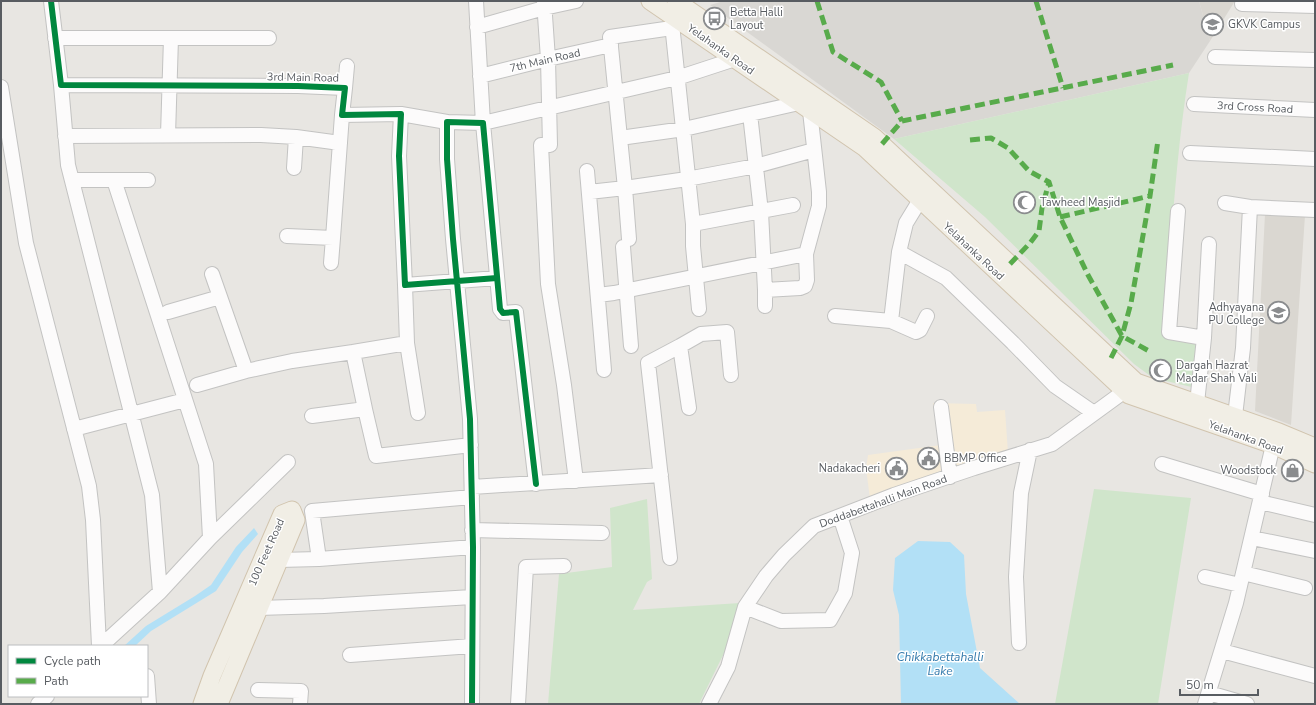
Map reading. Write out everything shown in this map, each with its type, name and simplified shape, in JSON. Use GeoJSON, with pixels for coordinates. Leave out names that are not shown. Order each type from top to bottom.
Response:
{"type":"FeatureCollection","features":[{"type":"Feature","properties":{"kind":"main road","name":"Yelahanka Road"},"geometry":{"type":"LineString","coordinates":[[650,1],[676,11],[874,137],[1131,387]]}},
{"type":"Feature","properties":{"kind":"main road","name":"Yelahanka Road"},"geometry":{"type":"LineString","coordinates":[[676,11],[735,59],[865,148],[920,200],[1131,387],[1197,403],[1278,432],[1315,448]]}},
{"type":"Feature","properties":{"kind":"main road","name":"Yelahanka Road"},"geometry":{"type":"LineString","coordinates":[[1131,387],[1128,395],[1273,445],[1315,464]]}},
{"type":"Feature","properties":{"kind":"main road","name":"100 Feet Road"},"geometry":{"type":"LineString","coordinates":[[202,704],[212,676],[282,514],[292,510],[296,520],[219,704]]}},
{"type":"Feature","properties":{"kind":"street"},"geometry":{"type":"LineString","coordinates":[[51,1],[61,85],[68,165],[152,495],[160,592]]}},
{"type":"Feature","properties":{"kind":"street"},"geometry":{"type":"LineString","coordinates":[[476,1],[483,123],[500,311],[503,313],[516,312],[536,484]]}},
{"type":"Feature","properties":{"kind":"street"},"geometry":{"type":"LineString","coordinates":[[477,28],[544,4],[576,1]]}},
{"type":"Feature","properties":{"kind":"street"},"geometry":{"type":"LineString","coordinates":[[544,4],[548,59],[550,145],[541,145],[548,284],[564,385],[576,481]]}},
{"type":"Feature","properties":{"kind":"street"},"geometry":{"type":"LineString","coordinates":[[1242,4],[1315,6]]}},
{"type":"Feature","properties":{"kind":"street"},"geometry":{"type":"LineString","coordinates":[[631,346],[626,290],[625,188],[610,37],[676,11],[677,78],[684,129],[693,224],[695,277],[699,309]]}},
{"type":"Feature","properties":{"kind":"street"},"geometry":{"type":"LineString","coordinates":[[55,38],[268,38]]}},
{"type":"Feature","properties":{"kind":"street"},"geometry":{"type":"LineString","coordinates":[[168,135],[171,38]]}},
{"type":"Feature","properties":{"kind":"street","name":"7th Main Road"},"geometry":{"type":"LineString","coordinates":[[480,76],[611,45]]}},
{"type":"Feature","properties":{"kind":"street"},"geometry":{"type":"LineString","coordinates":[[1215,57],[1315,60]]}},
{"type":"Feature","properties":{"kind":"street"},"geometry":{"type":"LineString","coordinates":[[342,115],[401,114],[447,122],[483,123],[677,78],[735,59]]}},
{"type":"Feature","properties":{"kind":"street"},"geometry":{"type":"LineString","coordinates":[[345,88],[347,66]]}},
{"type":"Feature","properties":{"kind":"street","name":"3rd Main Road"},"geometry":{"type":"LineString","coordinates":[[61,85],[298,86],[345,88],[332,263]]}},
{"type":"Feature","properties":{"kind":"street"},"geometry":{"type":"LineString","coordinates":[[1,93],[26,243],[89,486],[93,520],[100,645]]}},
{"type":"Feature","properties":{"kind":"street","name":"3rd Cross Road"},"geometry":{"type":"LineString","coordinates":[[1194,104],[1315,110]]}},
{"type":"Feature","properties":{"kind":"street"},"geometry":{"type":"LineString","coordinates":[[620,138],[684,129],[750,114],[804,107],[814,150],[819,192],[819,206],[806,254],[807,280],[805,286],[800,288],[765,290]]}},
{"type":"Feature","properties":{"kind":"street"},"geometry":{"type":"LineString","coordinates":[[401,114],[399,156],[407,342],[418,413]]}},
{"type":"Feature","properties":{"kind":"street"},"geometry":{"type":"LineString","coordinates":[[750,114],[761,212],[765,306]]}},
{"type":"Feature","properties":{"kind":"street"},"geometry":{"type":"LineString","coordinates":[[447,122],[447,159],[470,419],[472,492],[472,704]]}},
{"type":"Feature","properties":{"kind":"street"},"geometry":{"type":"LineString","coordinates":[[65,136],[260,135],[340,143]]}},
{"type":"Feature","properties":{"kind":"street"},"geometry":{"type":"LineString","coordinates":[[294,168],[296,138]]}},
{"type":"Feature","properties":{"kind":"street"},"geometry":{"type":"LineString","coordinates":[[589,192],[688,179],[756,166],[814,150]]}},
{"type":"Feature","properties":{"kind":"street"},"geometry":{"type":"LineString","coordinates":[[1190,154],[1315,160]]}},
{"type":"Feature","properties":{"kind":"street"},"geometry":{"type":"LineString","coordinates":[[587,171],[604,370]]}},
{"type":"Feature","properties":{"kind":"street"},"geometry":{"type":"LineString","coordinates":[[72,180],[148,180]]}},
{"type":"Feature","properties":{"kind":"street"},"geometry":{"type":"LineString","coordinates":[[114,180],[206,464],[210,538]]}},
{"type":"Feature","properties":{"kind":"street"},"geometry":{"type":"LineString","coordinates":[[891,321],[899,252],[906,222],[920,200]]}},
{"type":"Feature","properties":{"kind":"street"},"geometry":{"type":"LineString","coordinates":[[1225,203],[1250,207],[1315,210]]}},
{"type":"Feature","properties":{"kind":"street"},"geometry":{"type":"LineString","coordinates":[[693,224],[793,205]]}},
{"type":"Feature","properties":{"kind":"street"},"geometry":{"type":"LineString","coordinates":[[1235,416],[1243,348],[1250,207]]}},
{"type":"Feature","properties":{"kind":"street"},"geometry":{"type":"LineString","coordinates":[[1178,212],[1169,332],[1204,338]]}},
{"type":"Feature","properties":{"kind":"street"},"geometry":{"type":"LineString","coordinates":[[287,236],[333,238]]}},
{"type":"Feature","properties":{"kind":"street"},"geometry":{"type":"LineString","coordinates":[[1197,403],[1204,338],[1210,244]]}},
{"type":"Feature","properties":{"kind":"street"},"geometry":{"type":"LineString","coordinates":[[899,252],[946,278],[1055,386],[1094,413]]}},
{"type":"Feature","properties":{"kind":"street"},"geometry":{"type":"LineString","coordinates":[[598,295],[806,254]]}},
{"type":"Feature","properties":{"kind":"street"},"geometry":{"type":"LineString","coordinates":[[212,274],[246,372]]}},
{"type":"Feature","properties":{"kind":"street"},"geometry":{"type":"LineString","coordinates":[[405,285],[497,278]]}},
{"type":"Feature","properties":{"kind":"street"},"geometry":{"type":"LineString","coordinates":[[168,312],[220,297]]}},
{"type":"Feature","properties":{"kind":"street"},"geometry":{"type":"LineString","coordinates":[[835,316],[891,321],[916,332],[920,330],[928,316]]}},
{"type":"Feature","properties":{"kind":"street"},"geometry":{"type":"LineString","coordinates":[[670,558],[648,363],[701,334],[727,332],[731,374]]}},
{"type":"Feature","properties":{"kind":"street"},"geometry":{"type":"LineString","coordinates":[[198,385],[292,361],[407,342]]}},
{"type":"Feature","properties":{"kind":"street"},"geometry":{"type":"LineString","coordinates":[[680,346],[689,408]]}},
{"type":"Feature","properties":{"kind":"street"},"geometry":{"type":"LineString","coordinates":[[353,352],[376,456],[471,445]]}},
{"type":"Feature","properties":{"kind":"street","name":"Doddabettahalli Main Road"},"geometry":{"type":"LineString","coordinates":[[709,704],[728,667],[745,607],[766,576],[784,555],[814,526],[950,476],[1052,444],[1131,387]]}},
{"type":"Feature","properties":{"kind":"street"},"geometry":{"type":"LineString","coordinates":[[74,429],[185,400]]}},
{"type":"Feature","properties":{"kind":"street"},"geometry":{"type":"LineString","coordinates":[[941,407],[950,476]]}},
{"type":"Feature","properties":{"kind":"street"},"geometry":{"type":"LineString","coordinates":[[312,416],[365,409]]}},
{"type":"Feature","properties":{"kind":"street"},"geometry":{"type":"LineString","coordinates":[[1247,704],[1207,698],[1242,579],[1273,445]]}},
{"type":"Feature","properties":{"kind":"street"},"geometry":{"type":"LineString","coordinates":[[1019,643],[1016,577],[1021,494],[1030,450]]}},
{"type":"Feature","properties":{"kind":"street"},"geometry":{"type":"LineString","coordinates":[[101,645],[160,592],[210,538],[288,462]]}},
{"type":"Feature","properties":{"kind":"street"},"geometry":{"type":"LineString","coordinates":[[1162,464],[1315,515]]}},
{"type":"Feature","properties":{"kind":"street"},"geometry":{"type":"LineString","coordinates":[[319,559],[312,511],[536,484],[661,475]]}},
{"type":"Feature","properties":{"kind":"street"},"geometry":{"type":"LineString","coordinates":[[745,607],[781,621],[830,620],[845,593],[852,553],[840,516]]}},
{"type":"Feature","properties":{"kind":"street"},"geometry":{"type":"LineString","coordinates":[[472,530],[602,533]]}},
{"type":"Feature","properties":{"kind":"street"},"geometry":{"type":"LineString","coordinates":[[1252,538],[1315,551]]}},
{"type":"Feature","properties":{"kind":"street"},"geometry":{"type":"LineString","coordinates":[[279,560],[319,559],[472,547]]}},
{"type":"Feature","properties":{"kind":"street"},"geometry":{"type":"LineString","coordinates":[[518,704],[526,567],[564,566]]}},
{"type":"Feature","properties":{"kind":"street"},"geometry":{"type":"LineString","coordinates":[[1205,577],[1242,579],[1305,588]]}},
{"type":"Feature","properties":{"kind":"street"},"geometry":{"type":"LineString","coordinates":[[258,608],[324,606],[472,597]]}},
{"type":"Feature","properties":{"kind":"street"},"geometry":{"type":"LineString","coordinates":[[350,655],[472,646]]}},
{"type":"Feature","properties":{"kind":"street"},"geometry":{"type":"LineString","coordinates":[[1222,651],[1315,676]]}},
{"type":"Feature","properties":{"kind":"street"},"geometry":{"type":"LineString","coordinates":[[148,690],[149,704]]}},
{"type":"Feature","properties":{"kind":"street"},"geometry":{"type":"LineString","coordinates":[[258,690],[301,691],[300,704]]}},
{"type":"Feature","properties":{"kind":"street"},"geometry":{"type":"LineString","coordinates":[[38,704],[46,697]]}},
{"type":"Feature","properties":{"kind":"shaded area"},"geometry":{"type":"Polygon","coordinates":[[[724,1],[1199,1],[1210,41],[1189,73],[894,139],[710,5],[724,1]]]}},
{"type":"Feature","properties":{"kind":"shaded area","name":"GKVK Campus"},"geometry":{"type":"Polygon","coordinates":[[[1199,1],[1235,1],[1210,41],[1199,1]]]}},
{"type":"Feature","properties":{"kind":"shaded area","name":"Adhyayana PU College"},"geometry":{"type":"Polygon","coordinates":[[[1265,214],[1305,215],[1291,425],[1255,411],[1265,214]]]}},
{"type":"Feature","properties":{"kind":"shaded area"},"geometry":{"type":"Polygon","coordinates":[[[933,403],[976,404],[977,412],[1005,410],[1008,453],[870,499],[866,468],[868,455],[941,445],[933,403]]]}},
{"type":"Feature","properties":{"kind":"green space"},"geometry":{"type":"Polygon","coordinates":[[[1189,73],[1180,138],[1164,335],[1200,342],[1196,388],[1153,378],[1134,364],[985,217],[894,139],[1189,73]]]}},
{"type":"Feature","properties":{"kind":"green space"},"geometry":{"type":"Polygon","coordinates":[[[1094,489],[1191,498],[1158,704],[1055,704],[1094,489]]]}},
{"type":"Feature","properties":{"kind":"green space"},"geometry":{"type":"Polygon","coordinates":[[[647,499],[652,579],[647,582],[633,610],[740,603],[726,649],[699,704],[548,704],[559,574],[612,567],[610,508],[647,499]]]}},
{"type":"Feature","properties":{"kind":"water"},"geometry":{"type":"Polygon","coordinates":[[[254,528],[258,534],[242,552],[216,591],[151,631],[136,645],[125,645],[146,626],[211,585],[236,547],[254,528]]]}},
{"type":"Feature","properties":{"kind":"water","name":"Chikkabettahalli Lake"},"geometry":{"type":"Polygon","coordinates":[[[918,541],[950,542],[964,555],[966,594],[980,668],[1020,704],[901,704],[899,615],[893,590],[895,558],[918,541]]]}},
{"type":"Feature","properties":{"kind":"marked path"},"geometry":{"type":"LineString","coordinates":[[817,1],[833,52],[881,82],[902,121]]}},
{"type":"Feature","properties":{"kind":"marked path"},"geometry":{"type":"LineString","coordinates":[[1036,1],[1063,88]]}},
{"type":"Feature","properties":{"kind":"marked path"},"geometry":{"type":"LineString","coordinates":[[882,144],[902,121],[1173,65]]}},
{"type":"Feature","properties":{"kind":"marked path"},"geometry":{"type":"LineString","coordinates":[[970,140],[991,138],[1008,148],[1029,171],[1049,182],[1060,217],[1088,275],[1122,336],[1149,351]]}},
{"type":"Feature","properties":{"kind":"marked path"},"geometry":{"type":"LineString","coordinates":[[1111,358],[1122,336],[1131,303],[1150,196],[1158,140]]}},
{"type":"Feature","properties":{"kind":"marked path"},"geometry":{"type":"LineString","coordinates":[[1010,264],[1039,231],[1042,208],[1049,182]]}},
{"type":"Feature","properties":{"kind":"marked path"},"geometry":{"type":"LineString","coordinates":[[1060,217],[1150,196]]}},
{"type":"Feature","properties":{"kind":"cycle path"},"geometry":{"type":"LineString","coordinates":[[51,1],[61,85],[298,86],[345,88],[342,115],[401,114],[399,156],[405,285],[497,278]]}},
{"type":"Feature","properties":{"kind":"cycle path"},"geometry":{"type":"LineString","coordinates":[[472,704],[473,547],[470,419],[453,239],[447,159],[447,122],[483,123],[500,309],[503,313],[516,312],[536,484]]}},
{"type":"Feature","properties":{"kind":"place","name":"Betta Halli Layout"},"geometry":{"type":"Point","coordinates":[714,18]}},
{"type":"Feature","properties":{"kind":"place","name":"GKVK Campus"},"geometry":{"type":"Point","coordinates":[1213,24]}},
{"type":"Feature","properties":{"kind":"place","name":"Tawheed Masjid"},"geometry":{"type":"Point","coordinates":[1025,202]}},
{"type":"Feature","properties":{"kind":"place","name":"Adhyayana PU College"},"geometry":{"type":"Point","coordinates":[1279,313]}},
{"type":"Feature","properties":{"kind":"place","name":"Dargah Hazrat Madar Shah Vali"},"geometry":{"type":"Point","coordinates":[1161,371]}},
{"type":"Feature","properties":{"kind":"place","name":"BBMP Office"},"geometry":{"type":"Point","coordinates":[929,458]}},
{"type":"Feature","properties":{"kind":"place","name":"Nadakacheri"},"geometry":{"type":"Point","coordinates":[896,468]}},
{"type":"Feature","properties":{"kind":"place","name":"Woodstock"},"geometry":{"type":"Point","coordinates":[1292,470]}}]}
